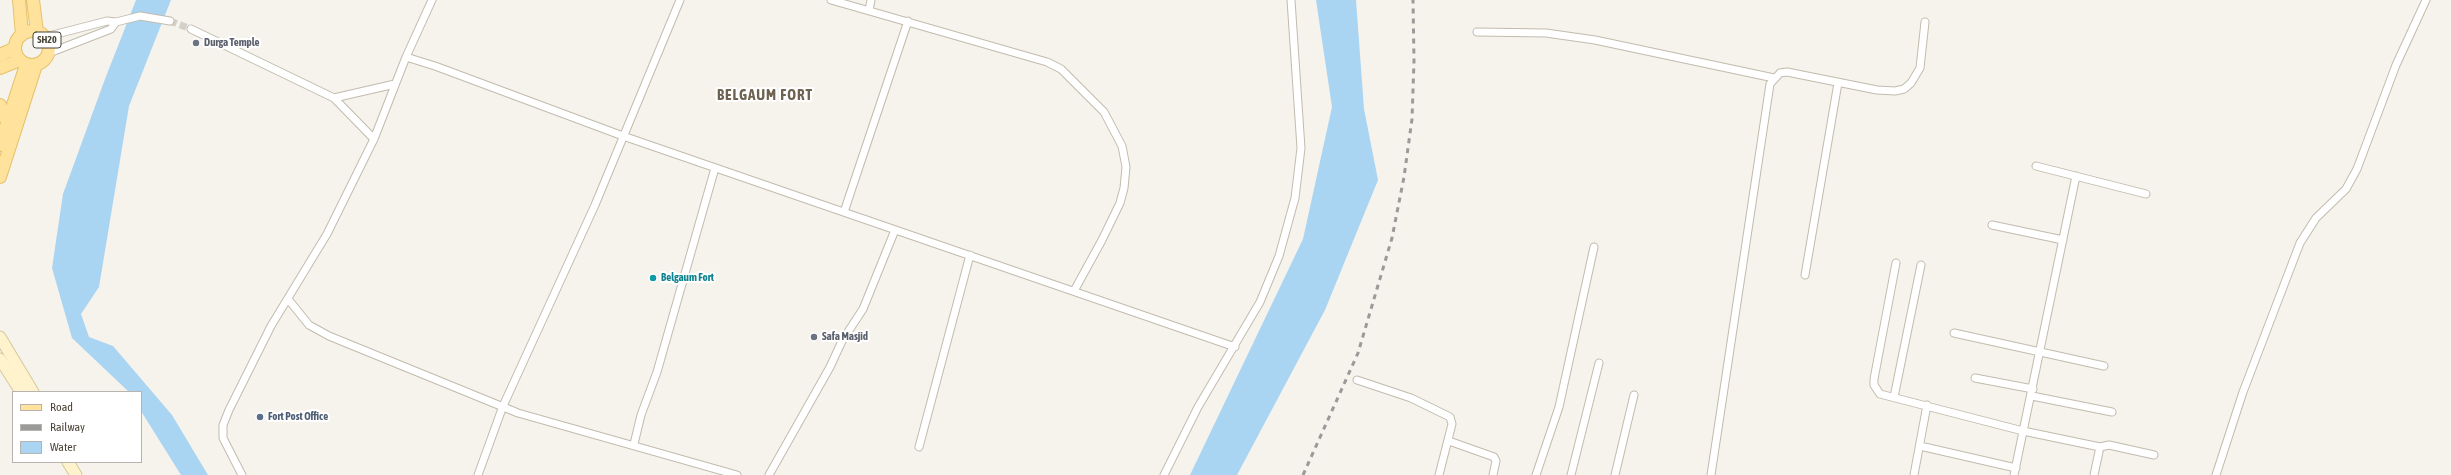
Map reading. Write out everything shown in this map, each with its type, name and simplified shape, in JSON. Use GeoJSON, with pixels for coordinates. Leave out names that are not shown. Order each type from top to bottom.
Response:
{"type":"FeatureCollection","features":[{"type":"Feature","properties":{"kind":"main road","name":"SH20"},"geometry":{"type":"LineString","coordinates":[[15,48],[22,35],[19,0]]}},
{"type":"Feature","properties":{"kind":"main road","name":"SH20"},"geometry":{"type":"LineString","coordinates":[[0,68],[44,61],[49,53],[49,44],[41,34],[32,0]]}},
{"type":"Feature","properties":{"kind":"main road","name":"SH20"},"geometry":{"type":"LineString","coordinates":[[22,35],[41,34]]}},
{"type":"Feature","properties":{"kind":"main road"},"geometry":{"type":"LineString","coordinates":[[0,55],[15,48],[27,63]]}},
{"type":"Feature","properties":{"kind":"main road"},"geometry":{"type":"LineString","coordinates":[[0,145],[27,63]]}},
{"type":"Feature","properties":{"kind":"main road"},"geometry":{"type":"LineString","coordinates":[[0,177],[27,63]]}},
{"type":"Feature","properties":{"kind":"main road"},"geometry":{"type":"LineString","coordinates":[[0,105],[7,122]]}},
{"type":"Feature","properties":{"kind":"main road"},"geometry":{"type":"LineString","coordinates":[[0,337],[32,391]]}},
{"type":"Feature","properties":{"kind":"main road"},"geometry":{"type":"LineString","coordinates":[[0,359],[21,391]]}},
{"type":"Feature","properties":{"kind":"main road"},"geometry":{"type":"LineString","coordinates":[[69,463],[76,475]]}},
{"type":"Feature","properties":{"kind":"main road"},"geometry":{"type":"LineString","coordinates":[[78,463],[85,475]]}},
{"type":"Feature","properties":{"kind":"street"},"geometry":{"type":"LineString","coordinates":[[242,475],[223,438],[223,425],[236,394],[288,299],[327,234],[374,139],[406,57],[432,0]]}},
{"type":"Feature","properties":{"kind":"street"},"geometry":{"type":"LineString","coordinates":[[478,475],[503,406],[595,205],[680,0]]}},
{"type":"Feature","properties":{"kind":"street"},"geometry":{"type":"LineString","coordinates":[[831,0],[1048,62],[1061,69],[1086,93],[1114,127],[1122,146],[1125,160],[1124,188],[1120,203],[1105,234],[1074,291]]}},
{"type":"Feature","properties":{"kind":"street"},"geometry":{"type":"LineString","coordinates":[[868,10],[871,0]]}},
{"type":"Feature","properties":{"kind":"street"},"geometry":{"type":"LineString","coordinates":[[1164,475],[1198,407],[1235,347],[1260,302],[1274,267],[1295,198],[1301,148],[1291,0]]}},
{"type":"Feature","properties":{"kind":"street"},"geometry":{"type":"LineString","coordinates":[[2216,475],[2243,392],[2300,243],[2316,218],[2346,189],[2356,169],[2396,65],[2426,0]]}},
{"type":"Feature","properties":{"kind":"street"},"geometry":{"type":"LineString","coordinates":[[41,34],[107,21],[116,22],[140,16],[166,20]]}},
{"type":"Feature","properties":{"kind":"street"},"geometry":{"type":"LineString","coordinates":[[844,212],[908,21]]}},
{"type":"Feature","properties":{"kind":"street"},"geometry":{"type":"LineString","coordinates":[[49,53],[111,29],[116,22]]}},
{"type":"Feature","properties":{"kind":"street"},"geometry":{"type":"LineString","coordinates":[[1711,475],[1768,93],[1774,78],[1780,73],[1797,72],[1838,83],[1877,90],[1895,91],[1904,89],[1911,83],[1920,68],[1925,22]]}},
{"type":"Feature","properties":{"kind":"street"},"geometry":{"type":"LineString","coordinates":[[191,29],[334,98],[374,139]]}},
{"type":"Feature","properties":{"kind":"street"},"geometry":{"type":"LineString","coordinates":[[1477,32],[1546,33],[1602,42],[1774,78]]}},
{"type":"Feature","properties":{"kind":"street"},"geometry":{"type":"LineString","coordinates":[[406,57],[435,66],[623,136],[1235,347]]}},
{"type":"Feature","properties":{"kind":"street"},"geometry":{"type":"LineString","coordinates":[[1805,275],[1838,83]]}},
{"type":"Feature","properties":{"kind":"street"},"geometry":{"type":"LineString","coordinates":[[334,98],[395,84]]}},
{"type":"Feature","properties":{"kind":"street"},"geometry":{"type":"LineString","coordinates":[[2036,166],[2146,194]]}},
{"type":"Feature","properties":{"kind":"street"},"geometry":{"type":"LineString","coordinates":[[634,444],[641,415],[657,372],[715,168]]}},
{"type":"Feature","properties":{"kind":"street"},"geometry":{"type":"LineString","coordinates":[[1920,446],[2015,472],[2076,176]]}},
{"type":"Feature","properties":{"kind":"street"},"geometry":{"type":"LineString","coordinates":[[1992,225],[2064,240]]}},
{"type":"Feature","properties":{"kind":"street"},"geometry":{"type":"LineString","coordinates":[[769,475],[827,374],[842,341],[863,308],[895,230]]}},
{"type":"Feature","properties":{"kind":"street"},"geometry":{"type":"LineString","coordinates":[[1536,475],[1559,407],[1594,247]]}},
{"type":"Feature","properties":{"kind":"street"},"geometry":{"type":"LineString","coordinates":[[919,447],[970,255]]}},
{"type":"Feature","properties":{"kind":"street"},"geometry":{"type":"LineString","coordinates":[[1896,263],[1874,385],[1880,394],[2023,431],[2100,447],[2109,445],[2154,455]]}},
{"type":"Feature","properties":{"kind":"street"},"geometry":{"type":"LineString","coordinates":[[1894,397],[1921,265]]}},
{"type":"Feature","properties":{"kind":"street"},"geometry":{"type":"LineString","coordinates":[[288,299],[309,325],[329,336],[518,413],[634,444],[736,475]]}},
{"type":"Feature","properties":{"kind":"street"},"geometry":{"type":"LineString","coordinates":[[1954,333],[2104,366]]}},
{"type":"Feature","properties":{"kind":"street"},"geometry":{"type":"LineString","coordinates":[[1571,475],[1599,363]]}},
{"type":"Feature","properties":{"kind":"street"},"geometry":{"type":"LineString","coordinates":[[1975,378],[2112,412]]}},
{"type":"Feature","properties":{"kind":"street"},"geometry":{"type":"LineString","coordinates":[[1357,380],[1411,398],[1447,415],[1452,424],[1449,441],[1439,475]]}},
{"type":"Feature","properties":{"kind":"street"},"geometry":{"type":"LineString","coordinates":[[1615,475],[1634,395]]}},
{"type":"Feature","properties":{"kind":"street"},"geometry":{"type":"LineString","coordinates":[[1914,475],[1927,405]]}},
{"type":"Feature","properties":{"kind":"street"},"geometry":{"type":"LineString","coordinates":[[1449,441],[1494,458],[1496,461],[1493,475]]}},
{"type":"Feature","properties":{"kind":"street"},"geometry":{"type":"LineString","coordinates":[[2097,474],[2100,447]]}},
{"type":"Feature","properties":{"kind":"water"},"geometry":{"type":"Polygon","coordinates":[[[136,0],[171,0],[129,106],[99,287],[81,314],[89,337],[113,346],[172,415],[208,475],[181,475],[142,413],[142,391],[128,391],[72,338],[52,268],[63,194],[136,0]]]}},
{"type":"Feature","properties":{"kind":"water"},"geometry":{"type":"Polygon","coordinates":[[[1316,0],[1356,0],[1364,109],[1378,180],[1325,310],[1237,475],[1190,475],[1303,239],[1332,107],[1316,0]]]}},
{"type":"Feature","properties":{"kind":"tunnel"},"geometry":{"type":"LineString","coordinates":[[170,21],[191,29]]}},
{"type":"Feature","properties":{"kind":"railway"},"geometry":{"type":"LineString","coordinates":[[1303,475],[1358,353],[1392,238],[1404,177],[1412,119],[1414,61],[1413,0]]}},
{"type":"Feature","properties":{"kind":"place","name":"Durga Temple"},"geometry":{"type":"Point","coordinates":[196,43]}},
{"type":"Feature","properties":{"kind":"place","name":"Belgaum Fort"},"geometry":{"type":"Point","coordinates":[653,278]}},
{"type":"Feature","properties":{"kind":"place","name":"Safa Masjid"},"geometry":{"type":"Point","coordinates":[814,337]}},
{"type":"Feature","properties":{"kind":"place","name":"Fort Post Office"},"geometry":{"type":"Point","coordinates":[260,417]}},
{"type":"Feature","properties":{"kind":"district","name":"BELGAUM FORT"},"geometry":{"type":"Point","coordinates":[765,95]}}]}
